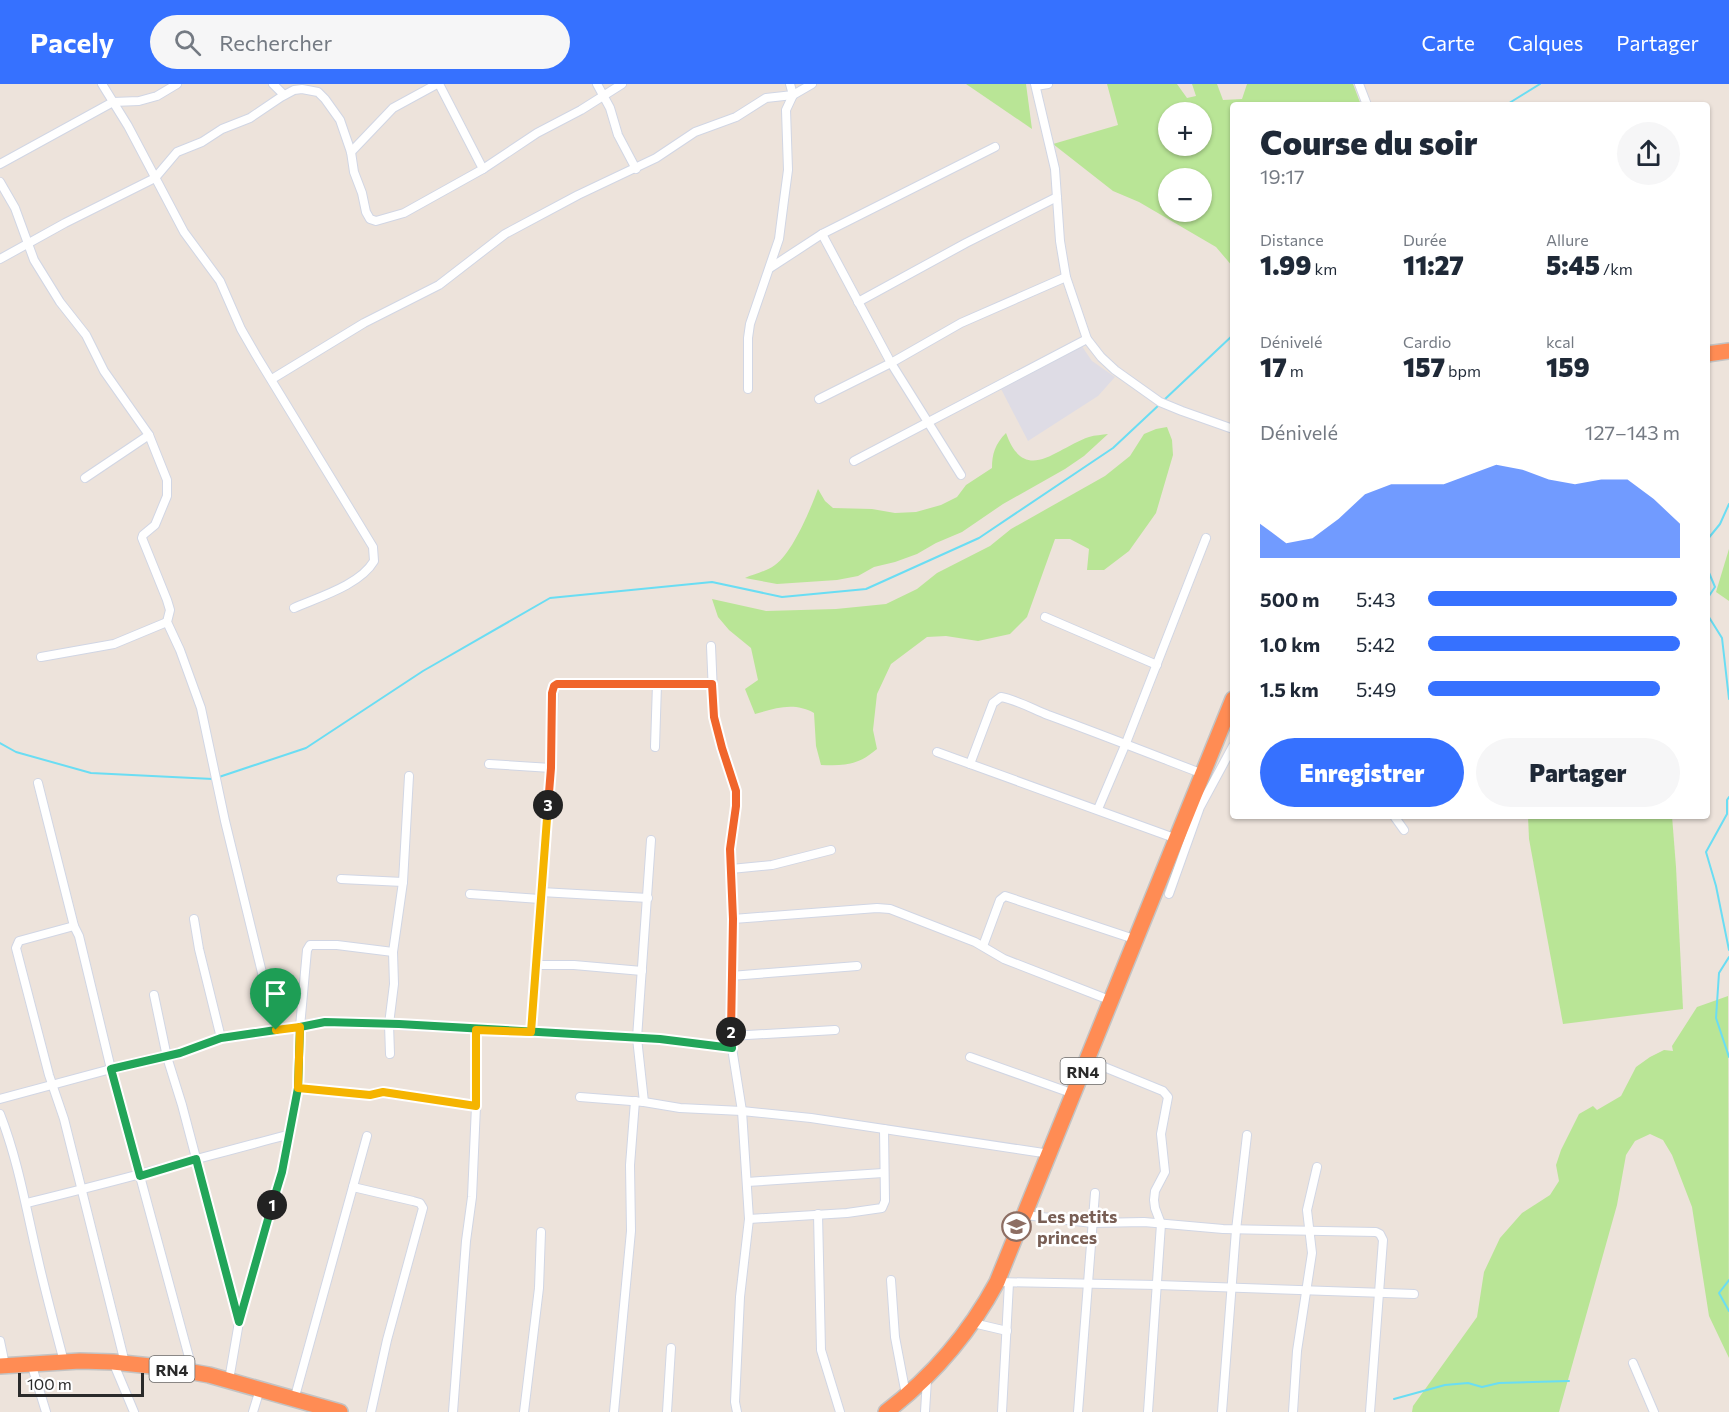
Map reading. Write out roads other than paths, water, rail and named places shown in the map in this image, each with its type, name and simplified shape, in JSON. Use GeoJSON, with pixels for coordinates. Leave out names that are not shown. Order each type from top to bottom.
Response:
{"type":"FeatureCollection","features":[{"type":"Feature","properties":{"kind":"highway"},"geometry":{"type":"LineString","coordinates":[[1710,354],[1729,351]]}},
{"type":"Feature","properties":{"kind":"highway","name":"RN4"},"geometry":{"type":"LineString","coordinates":[[886,1412],[907,1396],[944,1361],[1003,1283],[1025,1215],[1087,1060],[1203,774],[1230,717]]}},
{"type":"Feature","properties":{"kind":"highway","name":"RN4"},"geometry":{"type":"LineString","coordinates":[[3,1365],[119,1362],[194,1372],[339,1412]]}},
{"type":"Feature","properties":{"kind":"street"},"geometry":{"type":"LineString","coordinates":[[102,84],[128,126],[184,232],[220,281],[241,329],[373,547],[375,555],[371,566],[353,581],[294,608]]}},
{"type":"Feature","properties":{"kind":"street"},"geometry":{"type":"LineString","coordinates":[[0,164],[113,102],[139,101],[157,96],[177,84]]}},
{"type":"Feature","properties":{"kind":"street"},"geometry":{"type":"LineString","coordinates":[[273,84],[284,95]]}},
{"type":"Feature","properties":{"kind":"street"},"geometry":{"type":"LineString","coordinates":[[351,152],[393,108],[438,84],[483,169]]}},
{"type":"Feature","properties":{"kind":"street"},"geometry":{"type":"LineString","coordinates":[[597,84],[610,108],[618,135],[636,169]]}},
{"type":"Feature","properties":{"kind":"street"},"geometry":{"type":"LineString","coordinates":[[0,259],[155,178],[177,152],[249,118],[284,95],[302,89],[318,92],[340,120],[351,152],[354,172],[366,212],[370,219],[376,221],[404,213],[483,169],[622,84]]}},
{"type":"Feature","properties":{"kind":"street"},"geometry":{"type":"LineString","coordinates":[[748,389],[749,331],[779,239],[788,170],[786,110],[793,94],[790,84]]}},
{"type":"Feature","properties":{"kind":"street"},"geometry":{"type":"LineString","coordinates":[[272,380],[364,323],[439,285],[505,234],[572,198],[636,169],[695,132],[714,123],[736,117],[766,98],[793,94],[812,84]]}},
{"type":"Feature","properties":{"kind":"street"},"geometry":{"type":"LineString","coordinates":[[1048,84],[1036,85],[1055,169],[1066,277],[1087,339],[1115,370],[1160,402],[1230,428]]}},
{"type":"Feature","properties":{"kind":"street"},"geometry":{"type":"LineString","coordinates":[[1359,84],[1366,102]]}},
{"type":"Feature","properties":{"kind":"street"},"geometry":{"type":"LineString","coordinates":[[770,268],[822,234],[995,147]]}},
{"type":"Feature","properties":{"kind":"street"},"geometry":{"type":"LineString","coordinates":[[0,182],[15,208],[34,260],[60,302],[86,335],[104,371],[149,435],[167,480],[167,496],[155,525],[142,538],[167,600],[170,610],[167,621],[201,708],[225,821],[276,1030]]}},
{"type":"Feature","properties":{"kind":"street"},"geometry":{"type":"LineString","coordinates":[[858,302],[1057,197]]}},
{"type":"Feature","properties":{"kind":"street"},"geometry":{"type":"LineString","coordinates":[[822,234],[891,363],[961,475]]}},
{"type":"Feature","properties":{"kind":"street"},"geometry":{"type":"LineString","coordinates":[[819,399],[891,363],[961,323],[1066,277]]}},
{"type":"Feature","properties":{"kind":"street"},"geometry":{"type":"LineString","coordinates":[[854,461],[1087,339]]}},
{"type":"Feature","properties":{"kind":"street"},"geometry":{"type":"LineString","coordinates":[[86,478],[149,435]]}},
{"type":"Feature","properties":{"kind":"street"},"geometry":{"type":"LineString","coordinates":[[1098,809],[1206,538]]}},
{"type":"Feature","properties":{"kind":"street"},"geometry":{"type":"LineString","coordinates":[[1045,617],[1157,665]]}},
{"type":"Feature","properties":{"kind":"street"},"geometry":{"type":"LineString","coordinates":[[41,657],[114,644],[167,621]]}},
{"type":"Feature","properties":{"kind":"street"},"geometry":{"type":"LineString","coordinates":[[711,646],[714,717],[736,791],[730,849],[733,919],[731,1036],[742,1111],[749,1219],[740,1297],[735,1402],[737,1412]]}},
{"type":"Feature","properties":{"kind":"street"},"geometry":{"type":"LineString","coordinates":[[531,1032],[551,768],[554,686],[568,683],[712,684]]}},
{"type":"Feature","properties":{"kind":"street"},"geometry":{"type":"LineString","coordinates":[[655,747],[657,684]]}},
{"type":"Feature","properties":{"kind":"street"},"geometry":{"type":"LineString","coordinates":[[970,764],[993,703],[1001,698],[1008,698],[1203,774]]}},
{"type":"Feature","properties":{"kind":"street"},"geometry":{"type":"LineString","coordinates":[[937,752],[1177,839]]}},
{"type":"Feature","properties":{"kind":"street"},"geometry":{"type":"LineString","coordinates":[[1169,894],[1200,807],[1230,752]]}},
{"type":"Feature","properties":{"kind":"street"},"geometry":{"type":"LineString","coordinates":[[489,764],[551,768]]}},
{"type":"Feature","properties":{"kind":"street"},"geometry":{"type":"LineString","coordinates":[[390,1054],[389,1024],[394,984],[393,952],[403,882],[409,776]]}},
{"type":"Feature","properties":{"kind":"street"},"geometry":{"type":"LineString","coordinates":[[38,783],[74,926],[79,936],[111,1069],[194,1372]]}},
{"type":"Feature","properties":{"kind":"street"},"geometry":{"type":"LineString","coordinates":[[1396,819],[1404,830]]}},
{"type":"Feature","properties":{"kind":"street"},"geometry":{"type":"LineString","coordinates":[[644,1102],[638,1038],[651,840]]}},
{"type":"Feature","properties":{"kind":"street"},"geometry":{"type":"LineString","coordinates":[[731,869],[772,865],[831,850]]}},
{"type":"Feature","properties":{"kind":"street"},"geometry":{"type":"LineString","coordinates":[[341,879],[403,882]]}},
{"type":"Feature","properties":{"kind":"street"},"geometry":{"type":"LineString","coordinates":[[470,894],[648,898]]}},
{"type":"Feature","properties":{"kind":"street"},"geometry":{"type":"LineString","coordinates":[[983,946],[1000,900],[1005,896],[1137,940]]}},
{"type":"Feature","properties":{"kind":"street"},"geometry":{"type":"LineString","coordinates":[[733,919],[877,908],[890,909],[983,946],[1004,959],[1112,1001]]}},
{"type":"Feature","properties":{"kind":"street"},"geometry":{"type":"LineString","coordinates":[[194,919],[221,1038]]}},
{"type":"Feature","properties":{"kind":"street"},"geometry":{"type":"LineString","coordinates":[[74,926],[31,936],[19,941],[16,945],[81,1190],[119,1362],[134,1412]]}},
{"type":"Feature","properties":{"kind":"street"},"geometry":{"type":"LineString","coordinates":[[229,1380],[239,1322],[282,1172],[287,1135],[298,1088],[300,1027],[307,950],[310,945],[337,945],[393,952]]}},
{"type":"Feature","properties":{"kind":"street"},"geometry":{"type":"LineString","coordinates":[[536,965],[574,965],[642,971]]}},
{"type":"Feature","properties":{"kind":"street"},"geometry":{"type":"LineString","coordinates":[[731,976],[857,966]]}},
{"type":"Feature","properties":{"kind":"street"},"geometry":{"type":"LineString","coordinates":[[154,995],[167,1057],[239,1322]]}},
{"type":"Feature","properties":{"kind":"street"},"geometry":{"type":"LineString","coordinates":[[0,1099],[111,1069],[167,1057],[221,1038],[325,1022],[638,1038],[732,1048]]}},
{"type":"Feature","properties":{"kind":"street"},"geometry":{"type":"LineString","coordinates":[[453,1412],[466,1241],[472,1197],[476,1106],[476,1030]]}},
{"type":"Feature","properties":{"kind":"street"},"geometry":{"type":"LineString","coordinates":[[731,1036],[835,1030]]}},
{"type":"Feature","properties":{"kind":"street"},"geometry":{"type":"LineString","coordinates":[[970,1058],[1074,1094]]}},
{"type":"Feature","properties":{"kind":"street"},"geometry":{"type":"LineString","coordinates":[[1087,1060],[1162,1091],[1168,1097],[1161,1134],[1166,1172],[1155,1191],[1154,1200],[1161,1224],[1148,1412]]}},
{"type":"Feature","properties":{"kind":"street"},"geometry":{"type":"LineString","coordinates":[[298,1088],[370,1095],[383,1092],[476,1106]]}},
{"type":"Feature","properties":{"kind":"street"},"geometry":{"type":"LineString","coordinates":[[580,1097],[635,1101],[680,1108],[742,1111],[884,1129],[1050,1154]]}},
{"type":"Feature","properties":{"kind":"street"},"geometry":{"type":"LineString","coordinates":[[614,1412],[631,1231],[630,1165],[635,1101]]}},
{"type":"Feature","properties":{"kind":"street"},"geometry":{"type":"LineString","coordinates":[[0,1114],[8,1134],[27,1203],[37,1254],[64,1362]]}},
{"type":"Feature","properties":{"kind":"street"},"geometry":{"type":"LineString","coordinates":[[749,1219],[882,1208],[885,1201],[884,1129]]}},
{"type":"Feature","properties":{"kind":"street"},"geometry":{"type":"LineString","coordinates":[[27,1203],[140,1176],[287,1135]]}},
{"type":"Feature","properties":{"kind":"street"},"geometry":{"type":"LineString","coordinates":[[1222,1412],[1236,1230],[1247,1135]]}},
{"type":"Feature","properties":{"kind":"street"},"geometry":{"type":"LineString","coordinates":[[294,1400],[367,1136]]}},
{"type":"Feature","properties":{"kind":"street"},"geometry":{"type":"LineString","coordinates":[[1293,1412],[1297,1351],[1312,1252],[1307,1210],[1317,1167]]}},
{"type":"Feature","properties":{"kind":"street"},"geometry":{"type":"LineString","coordinates":[[747,1182],[884,1173]]}},
{"type":"Feature","properties":{"kind":"street"},"geometry":{"type":"LineString","coordinates":[[353,1187],[420,1203],[423,1208],[387,1340],[371,1412]]}},
{"type":"Feature","properties":{"kind":"street"},"geometry":{"type":"LineString","coordinates":[[1078,1412],[1095,1193]]}},
{"type":"Feature","properties":{"kind":"street"},"geometry":{"type":"LineString","coordinates":[[818,1214],[821,1350],[840,1412]]}},
{"type":"Feature","properties":{"kind":"street"},"geometry":{"type":"LineString","coordinates":[[1025,1215],[1092,1223],[1161,1224],[1236,1230],[1376,1232],[1380,1234],[1383,1240],[1370,1412]]}},
{"type":"Feature","properties":{"kind":"street"},"geometry":{"type":"LineString","coordinates":[[524,1412],[539,1288],[541,1232]]}},
{"type":"Feature","properties":{"kind":"street"},"geometry":{"type":"LineString","coordinates":[[891,1280],[895,1337],[907,1396]]}},
{"type":"Feature","properties":{"kind":"street"},"geometry":{"type":"LineString","coordinates":[[1002,1412],[1007,1331],[1003,1283],[1158,1285],[1414,1294]]}},
{"type":"Feature","properties":{"kind":"street"},"geometry":{"type":"LineString","coordinates":[[973,1323],[1007,1331]]}},
{"type":"Feature","properties":{"kind":"street"},"geometry":{"type":"LineString","coordinates":[[0,1341],[3,1365]]}},
{"type":"Feature","properties":{"kind":"street"},"geometry":{"type":"LineString","coordinates":[[668,1412],[671,1348]]}},
{"type":"Feature","properties":{"kind":"street"},"geometry":{"type":"LineString","coordinates":[[31,1363],[46,1412]]}},
{"type":"Feature","properties":{"kind":"street"},"geometry":{"type":"LineString","coordinates":[[1634,1363],[1654,1412]]}},
{"type":"Feature","properties":{"kind":"street"},"geometry":{"type":"LineString","coordinates":[[925,1412],[927,1378]]}},
{"type":"Feature","properties":{"kind":"street"},"geometry":{"type":"LineString","coordinates":[[253,1412],[260,1389]]}},
{"type":"Feature","properties":{"kind":"waterway"},"geometry":{"type":"LineString","coordinates":[[1511,102],[1540,84]]}},
{"type":"Feature","properties":{"kind":"waterway"},"geometry":{"type":"LineString","coordinates":[[1164,400],[1230,338]]}},
{"type":"Feature","properties":{"kind":"waterway"},"geometry":{"type":"LineString","coordinates":[[219,777],[306,748],[423,671],[550,598],[712,582],[782,597],[866,589],[979,538],[1113,448],[1160,404]]}},
{"type":"Feature","properties":{"kind":"waterway"},"geometry":{"type":"LineString","coordinates":[[1710,536],[1720,524],[1729,504]]}},
{"type":"Feature","properties":{"kind":"waterway"},"geometry":{"type":"LineString","coordinates":[[1710,575],[1715,587],[1710,594]]}},
{"type":"Feature","properties":{"kind":"waterway"},"geometry":{"type":"LineString","coordinates":[[1710,619],[1722,638],[1729,699]]}},
{"type":"Feature","properties":{"kind":"waterway"},"geometry":{"type":"LineString","coordinates":[[0,743],[16,752],[91,773],[213,779]]}},
{"type":"Feature","properties":{"kind":"waterway"},"geometry":{"type":"LineString","coordinates":[[1729,797],[1727,814],[1706,852],[1716,886],[1729,950]]}},
{"type":"Feature","properties":{"kind":"waterway"},"geometry":{"type":"LineString","coordinates":[[1729,957],[1719,973],[1716,1018],[1729,1057]]}},
{"type":"Feature","properties":{"kind":"waterway"},"geometry":{"type":"LineString","coordinates":[[1729,1280],[1719,1293],[1729,1311]]}},
{"type":"Feature","properties":{"kind":"waterway"},"geometry":{"type":"LineString","coordinates":[[1394,1399],[1445,1385],[1468,1383],[1482,1387],[1499,1383],[1569,1381]]}},
{"type":"Feature","properties":{"kind":"place","name":"Les petits princes"},"geometry":{"type":"Point","coordinates":[1016,1226]}}]}
